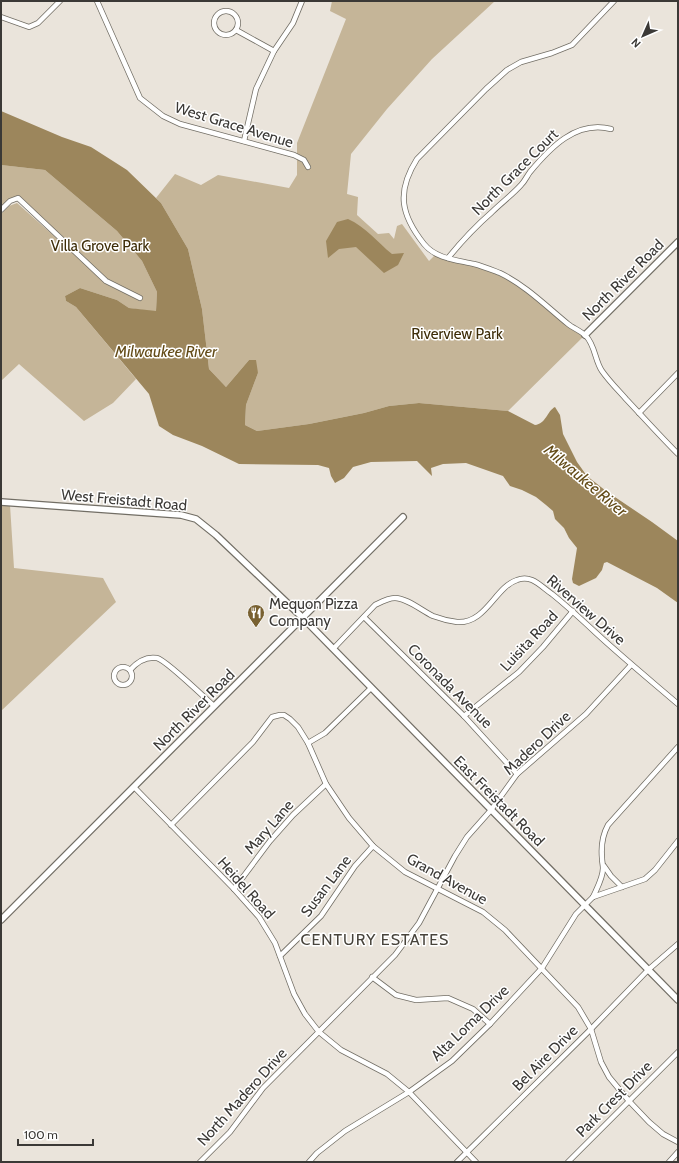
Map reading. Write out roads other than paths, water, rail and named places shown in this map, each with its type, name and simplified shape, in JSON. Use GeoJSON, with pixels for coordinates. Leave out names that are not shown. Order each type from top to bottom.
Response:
{"type":"FeatureCollection","features":[{"type":"Feature","properties":{"kind":"street"},"geometry":{"type":"LineString","coordinates":[[1,17],[30,27],[38,23],[60,1]]}},
{"type":"Feature","properties":{"kind":"street","name":"West Grace Avenue"},"geometry":{"type":"LineString","coordinates":[[97,1],[140,98],[163,116],[180,124],[297,156],[305,161],[308,167]]}},
{"type":"Feature","properties":{"kind":"street"},"geometry":{"type":"LineString","coordinates":[[244,141],[256,89],[274,51],[293,23],[302,1]]}},
{"type":"Feature","properties":{"kind":"street"},"geometry":{"type":"LineString","coordinates":[[614,1],[572,45],[552,53],[521,62],[507,70],[417,159],[410,170],[403,191],[404,212],[425,246],[436,254],[475,264],[499,273],[518,284],[574,329],[585,335],[594,350],[601,370],[678,454]]}},
{"type":"Feature","properties":{"kind":"street"},"geometry":{"type":"LineString","coordinates":[[226,11],[233,13],[236,16],[238,23],[236,30],[233,33],[225,35],[218,31],[215,21],[218,14],[226,11]]}},
{"type":"Feature","properties":{"kind":"street"},"geometry":{"type":"LineString","coordinates":[[236,30],[274,51]]}},
{"type":"Feature","properties":{"kind":"street","name":"North Grace Court"},"geometry":{"type":"LineString","coordinates":[[448,258],[463,240],[522,184],[545,156],[565,137],[589,127],[597,126],[611,129]]}},
{"type":"Feature","properties":{"kind":"street"},"geometry":{"type":"LineString","coordinates":[[1,210],[10,201],[18,198],[106,281],[140,298]]}},
{"type":"Feature","properties":{"kind":"street","name":"North River Road"},"geometry":{"type":"LineString","coordinates":[[585,335],[678,242]]}},
{"type":"Feature","properties":{"kind":"street"},"geometry":{"type":"LineString","coordinates":[[639,413],[678,373]]}},
{"type":"Feature","properties":{"kind":"street","name":"West Freistadt Road"},"geometry":{"type":"LineString","coordinates":[[1,502],[181,515],[196,519],[216,535],[303,618]]}},
{"type":"Feature","properties":{"kind":"street","name":"North River Road"},"geometry":{"type":"LineString","coordinates":[[1,920],[403,517]]}},
{"type":"Feature","properties":{"kind":"street","name":"Riverview Drive"},"geometry":{"type":"LineString","coordinates":[[334,648],[375,605],[382,601],[396,598],[444,620],[458,622],[466,621],[485,610],[510,584],[517,580],[526,578],[540,585],[573,611],[631,665],[678,704]]}},
{"type":"Feature","properties":{"kind":"street","name":"Luisita Road"},"geometry":{"type":"LineString","coordinates":[[464,716],[519,672],[543,647],[573,611]]}},
{"type":"Feature","properties":{"kind":"street","name":"Coronada Avenue"},"geometry":{"type":"LineString","coordinates":[[364,617],[464,716],[517,774]]}},
{"type":"Feature","properties":{"kind":"street","name":"East Freistadt Road"},"geometry":{"type":"LineString","coordinates":[[303,618],[678,1000]]}},
{"type":"Feature","properties":{"kind":"street"},"geometry":{"type":"LineString","coordinates":[[130,670],[136,663],[146,658],[158,658],[214,706]]}},
{"type":"Feature","properties":{"kind":"street","name":"Madero Drive"},"geometry":{"type":"LineString","coordinates":[[319,1032],[395,956],[419,923],[455,856],[467,837],[491,810],[517,774],[586,714],[631,665]]}},
{"type":"Feature","properties":{"kind":"street"},"geometry":{"type":"LineString","coordinates":[[308,743],[325,733],[371,688]]}},
{"type":"Feature","properties":{"kind":"street","name":"Grand Avenue"},"geometry":{"type":"LineString","coordinates":[[171,825],[253,742],[272,718],[284,715],[298,726],[308,743],[326,784],[349,818],[373,846],[406,872],[483,912],[505,930],[578,1007],[591,1029],[601,1062],[609,1077],[649,1122],[663,1134],[678,1142]]}},
{"type":"Feature","properties":{"kind":"street"},"geometry":{"type":"LineString","coordinates":[[593,897],[603,874],[602,844],[604,833],[608,825],[678,747]]}},
{"type":"Feature","properties":{"kind":"street","name":"Mary Lane"},"geometry":{"type":"LineString","coordinates":[[234,889],[270,841],[293,815],[326,784]]}},
{"type":"Feature","properties":{"kind":"street","name":"Heidel Road"},"geometry":{"type":"LineString","coordinates":[[134,787],[234,889],[264,924],[275,943],[294,994],[305,1014],[319,1032],[341,1050],[387,1074],[409,1092],[476,1162]]}},
{"type":"Feature","properties":{"kind":"street"},"geometry":{"type":"LineString","coordinates":[[593,897],[646,879],[678,841]]}},
{"type":"Feature","properties":{"kind":"street","name":"Susan Lane"},"geometry":{"type":"LineString","coordinates":[[280,956],[321,916],[355,866],[373,846]]}},
{"type":"Feature","properties":{"kind":"street"},"geometry":{"type":"LineString","coordinates":[[603,863],[611,876],[622,887]]}},
{"type":"Feature","properties":{"kind":"street","name":"Alta Loma Drive"},"geometry":{"type":"LineString","coordinates":[[309,1162],[317,1153],[345,1131],[409,1092],[452,1061],[490,1024],[542,968],[576,914],[593,897]]}},
{"type":"Feature","properties":{"kind":"street","name":"Bel Aire Drive"},"geometry":{"type":"LineString","coordinates":[[457,1162],[591,1029],[648,970],[678,944]]}},
{"type":"Feature","properties":{"kind":"street"},"geometry":{"type":"LineString","coordinates":[[372,978],[396,995],[416,1000],[448,998],[473,1009],[490,1024]]}},
{"type":"Feature","properties":{"kind":"street","name":"North Madero Drive"},"geometry":{"type":"LineString","coordinates":[[200,1162],[230,1132],[263,1088],[319,1032]]}},
{"type":"Feature","properties":{"kind":"street","name":"Park Crest Drive"},"geometry":{"type":"LineString","coordinates":[[568,1162],[678,1052]]}},
{"type":"Feature","properties":{"kind":"street"},"geometry":{"type":"LineString","coordinates":[[669,1162],[678,1152]]}},
{"type":"Feature","properties":{"kind":"water","name":"Milwaukee River"},"geometry":{"type":"Polygon","coordinates":[[[1,111],[62,137],[91,147],[127,170],[161,203],[188,249],[202,309],[209,369],[226,387],[249,360],[256,360],[258,373],[246,405],[245,425],[257,431],[309,424],[364,413],[389,406],[419,403],[508,411],[535,425],[542,422],[555,407],[560,415],[563,434],[577,462],[587,476],[678,541],[678,603],[657,588],[607,562],[604,563],[602,570],[596,578],[579,586],[573,583],[572,579],[577,548],[569,538],[564,528],[555,519],[553,511],[536,497],[510,486],[503,476],[466,463],[443,464],[431,468],[432,476],[417,461],[371,462],[353,467],[344,478],[335,483],[329,468],[318,465],[239,464],[202,446],[173,435],[159,426],[149,394],[76,307],[66,301],[65,296],[80,288],[117,300],[129,308],[156,311],[157,292],[142,261],[117,231],[45,170],[1,165],[1,111]]]}},
{"type":"Feature","properties":{"kind":"water"},"geometry":{"type":"Polygon","coordinates":[[[348,219],[366,230],[392,254],[404,253],[398,265],[384,273],[356,247],[339,249],[328,258],[326,241],[337,222],[348,219]]]}},
{"type":"Feature","properties":{"kind":"place","name":"Mequon Pizza Company"},"geometry":{"type":"Point","coordinates":[256,628]}},
{"type":"Feature","properties":{"kind":"district","name":"CENTURY ESTATES"},"geometry":{"type":"Point","coordinates":[375,939]}},
{"type":"Feature","properties":{"kind":"park label","name":"Villa Grove Park"},"geometry":{"type":"Point","coordinates":[100,246]}},
{"type":"Feature","properties":{"kind":"park label","name":"Riverview Park"},"geometry":{"type":"Point","coordinates":[457,334]}}]}
